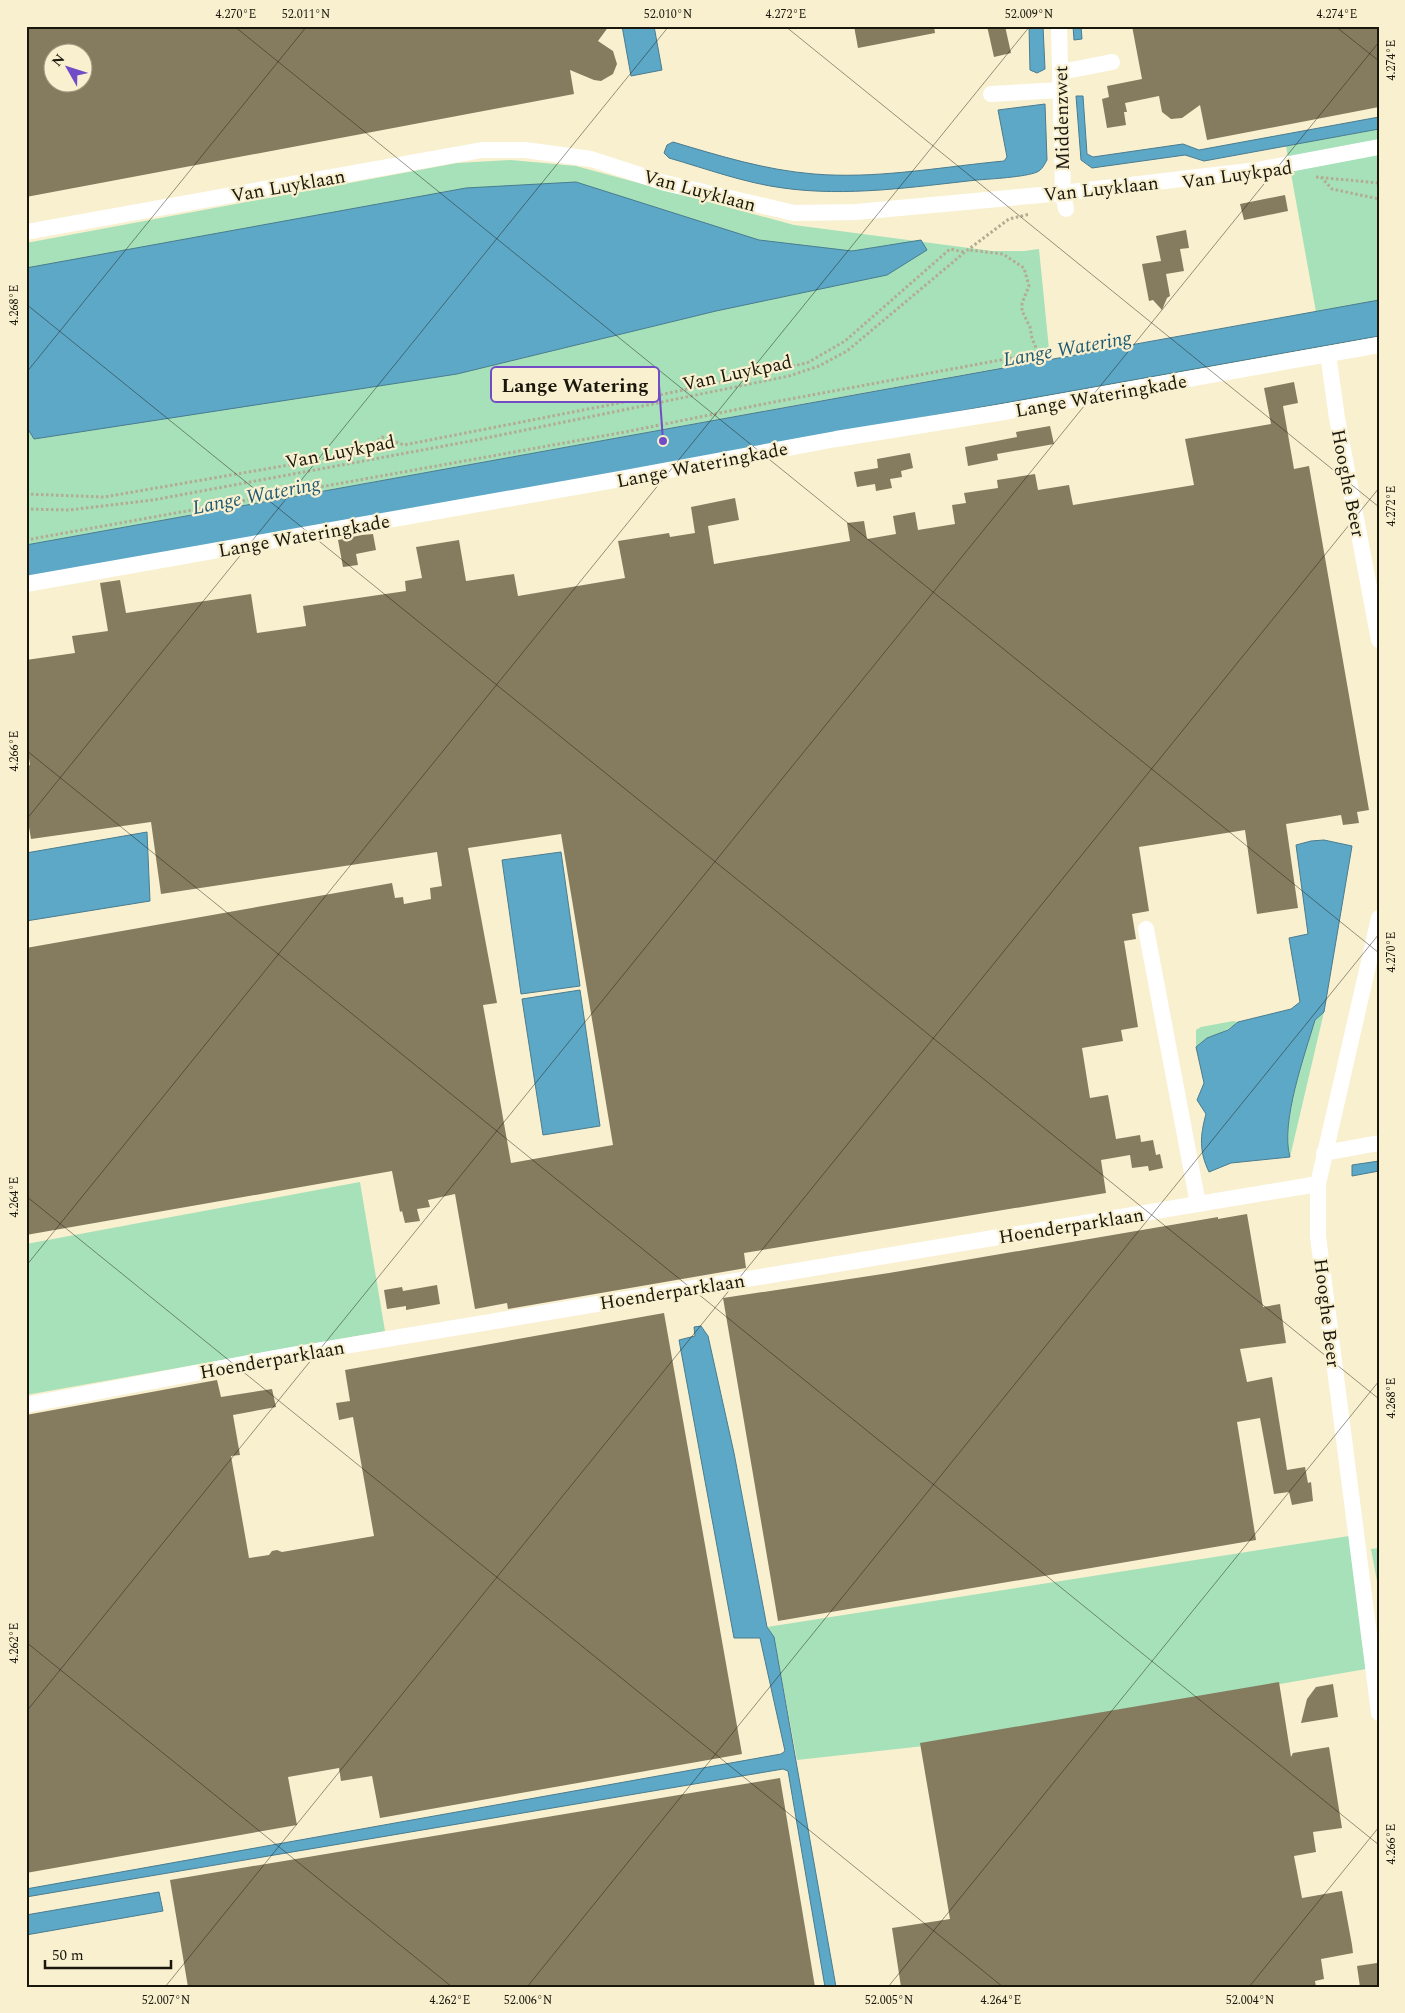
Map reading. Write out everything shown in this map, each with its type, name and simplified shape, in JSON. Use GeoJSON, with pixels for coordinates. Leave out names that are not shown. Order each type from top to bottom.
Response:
{"type":"FeatureCollection","features":[{"type":"Feature","properties":{"kind":"street","name":"Middenzwet"},"geometry":{"type":"LineString","coordinates":[[1059,26],[1064,201]]}},
{"type":"Feature","properties":{"kind":"street"},"geometry":{"type":"LineString","coordinates":[[1061,72],[1112,62]]}},
{"type":"Feature","properties":{"kind":"street"},"geometry":{"type":"LineString","coordinates":[[991,94],[1062,90]]}},
{"type":"Feature","properties":{"kind":"street","name":"Van Luyklaan"},"geometry":{"type":"LineString","coordinates":[[26,232],[482,150],[526,150],[592,159],[665,183],[794,213],[856,212],[1064,201],[1379,148]]}},
{"type":"Feature","properties":{"kind":"street","name":"Lange Wateringkade"},"geometry":{"type":"LineString","coordinates":[[26,584],[836,439],[1004,412],[1379,345]]}},
{"type":"Feature","properties":{"kind":"street","name":"Hooghe Beer"},"geometry":{"type":"LineString","coordinates":[[1328,354],[1337,418],[1379,640]]}},
{"type":"Feature","properties":{"kind":"street","name":"Hooghe Beer"},"geometry":{"type":"LineString","coordinates":[[1379,918],[1318,1184],[1318,1236],[1379,1713]]}},
{"type":"Feature","properties":{"kind":"street"},"geometry":{"type":"LineString","coordinates":[[1146,929],[1198,1204]]}},
{"type":"Feature","properties":{"kind":"street"},"geometry":{"type":"LineString","coordinates":[[1324,1153],[1379,1143]]}},
{"type":"Feature","properties":{"kind":"street","name":"Hoenderparklaan"},"geometry":{"type":"LineString","coordinates":[[26,1405],[291,1355],[1318,1184]]}},
{"type":"Feature","properties":{"kind":"path","name":"Van Luykpad"},"geometry":{"type":"LineString","coordinates":[[1311,178],[1320,177],[1379,183]]}},
{"type":"Feature","properties":{"kind":"path"},"geometry":{"type":"LineString","coordinates":[[1320,177],[1332,189],[1379,199]]}},
{"type":"Feature","properties":{"kind":"path","name":"Van Luykpad"},"geometry":{"type":"LineString","coordinates":[[26,509],[69,510],[153,500],[481,439],[789,376],[819,366],[847,351],[966,251],[1009,219],[1036,213]]}},
{"type":"Feature","properties":{"kind":"path"},"geometry":{"type":"LineString","coordinates":[[26,494],[104,497],[204,481],[364,452],[382,438],[404,445],[660,395],[807,363],[845,341],[950,249],[1003,254],[1024,268],[1029,286],[1022,303],[1022,311],[1030,327],[1038,353],[625,432],[26,540]]}},
{"type":"Feature","properties":{"kind":"green space"},"geometry":{"type":"Polygon","coordinates":[[[1379,129],[1379,300],[1316,312],[1286,146],[1379,129]]]}},
{"type":"Feature","properties":{"kind":"green space"},"geometry":{"type":"Polygon","coordinates":[[[511,160],[576,166],[794,225],[992,251],[1039,249],[1050,359],[26,545],[26,243],[457,163],[511,160]]]}},
{"type":"Feature","properties":{"kind":"green space"},"geometry":{"type":"Polygon","coordinates":[[[1324,1012],[1290,1157],[1288,1126],[1295,1088],[1315,1019],[1324,1012]]]}},
{"type":"Feature","properties":{"kind":"green space"},"geometry":{"type":"Polygon","coordinates":[[[1233,1021],[1238,1022],[1196,1047],[1196,1030],[1201,1027],[1233,1021]]]}},
{"type":"Feature","properties":{"kind":"green space"},"geometry":{"type":"Polygon","coordinates":[[[360,1182],[385,1331],[26,1395],[26,1244],[360,1182]]]}},
{"type":"Feature","properties":{"kind":"green space"},"geometry":{"type":"Polygon","coordinates":[[[1349,1536],[1366,1669],[924,1746],[797,1760],[774,1637],[767,1627],[1349,1536]]]}},
{"type":"Feature","properties":{"kind":"green space"},"geometry":{"type":"Polygon","coordinates":[[[1379,1548],[1379,1592],[1371,1549],[1379,1548]]]}},
{"type":"Feature","properties":{"kind":"water"},"geometry":{"type":"Polygon","coordinates":[[[622,26],[654,26],[662,70],[631,76],[622,26]]]}},
{"type":"Feature","properties":{"kind":"water"},"geometry":{"type":"Polygon","coordinates":[[[1029,26],[1043,26],[1045,69],[1037,73],[1030,70],[1029,26]]]}},
{"type":"Feature","properties":{"kind":"water"},"geometry":{"type":"Polygon","coordinates":[[[1073,26],[1081,26],[1082,39],[1074,40],[1073,26]]]}},
{"type":"Feature","properties":{"kind":"water"},"geometry":{"type":"Polygon","coordinates":[[[1076,96],[1083,96],[1087,154],[1093,157],[1183,144],[1199,150],[1379,117],[1379,129],[1204,161],[1185,155],[1092,168],[1081,160],[1076,96]]]}},
{"type":"Feature","properties":{"kind":"water"},"geometry":{"type":"Polygon","coordinates":[[[1045,104],[1047,160],[1039,171],[1017,176],[880,190],[807,191],[769,186],[740,179],[669,158],[664,153],[667,145],[673,142],[760,166],[796,172],[837,175],[882,174],[1004,161],[1007,157],[998,110],[1045,104]]]}},
{"type":"Feature","properties":{"kind":"water"},"geometry":{"type":"Polygon","coordinates":[[[576,182],[759,240],[852,251],[921,240],[927,250],[887,275],[716,311],[457,374],[34,439],[26,426],[26,268],[466,188],[576,182]]]}},
{"type":"Feature","properties":{"kind":"water"},"geometry":{"type":"Polygon","coordinates":[[[1379,300],[1379,336],[26,578],[26,545],[1379,300]]]}},
{"type":"Feature","properties":{"kind":"water"},"geometry":{"type":"Polygon","coordinates":[[[147,832],[150,901],[26,921],[26,853],[147,832]]]}},
{"type":"Feature","properties":{"kind":"water"},"geometry":{"type":"Polygon","coordinates":[[[1324,840],[1352,846],[1324,1012],[1315,1020],[1300,1069],[1291,1108],[1288,1126],[1290,1157],[1231,1163],[1209,1172],[1202,1150],[1202,1136],[1206,1114],[1197,1100],[1204,1083],[1196,1047],[1207,1038],[1228,1030],[1238,1022],[1291,1009],[1300,1002],[1289,938],[1308,934],[1296,845],[1324,840]]]}},
{"type":"Feature","properties":{"kind":"water"},"geometry":{"type":"Polygon","coordinates":[[[561,852],[580,986],[521,994],[502,860],[561,852]]]}},
{"type":"Feature","properties":{"kind":"water"},"geometry":{"type":"Polygon","coordinates":[[[580,990],[600,1126],[543,1135],[522,999],[580,990]]]}},
{"type":"Feature","properties":{"kind":"water"},"geometry":{"type":"Polygon","coordinates":[[[1379,1161],[1379,1171],[1352,1176],[1352,1165],[1379,1161]]]}},
{"type":"Feature","properties":{"kind":"water"},"geometry":{"type":"Polygon","coordinates":[[[701,1326],[708,1336],[734,1453],[767,1627],[774,1637],[836,1987],[825,1987],[788,1771],[783,1769],[26,1897],[26,1889],[781,1754],[785,1751],[760,1638],[734,1638],[679,1340],[695,1336],[694,1327],[701,1326]]]}},
{"type":"Feature","properties":{"kind":"water"},"geometry":{"type":"Polygon","coordinates":[[[159,1892],[163,1911],[26,1935],[26,1915],[159,1892]]]}},
{"type":"Feature","properties":{"kind":"building"},"geometry":{"type":"Polygon","coordinates":[[[26,26],[609,26],[598,41],[613,51],[617,64],[613,74],[601,81],[570,70],[574,94],[26,197],[26,26]]]}},
{"type":"Feature","properties":{"kind":"building"},"geometry":{"type":"Polygon","coordinates":[[[854,26],[934,26],[935,33],[858,48],[854,26]]]}},
{"type":"Feature","properties":{"kind":"building"},"geometry":{"type":"Polygon","coordinates":[[[987,26],[1005,26],[1011,53],[994,57],[987,26]]]}},
{"type":"Feature","properties":{"kind":"building"},"geometry":{"type":"Polygon","coordinates":[[[1132,26],[1379,26],[1379,107],[1207,140],[1200,105],[1182,118],[1171,119],[1162,112],[1159,96],[1125,103],[1127,112],[1124,112],[1126,125],[1107,128],[1102,99],[1109,97],[1107,86],[1142,79],[1132,26]]]}},
{"type":"Feature","properties":{"kind":"building"},"geometry":{"type":"Polygon","coordinates":[[[1285,195],[1288,211],[1244,220],[1240,204],[1285,195]]]}},
{"type":"Feature","properties":{"kind":"building"},"geometry":{"type":"Polygon","coordinates":[[[1186,230],[1189,248],[1180,249],[1184,271],[1166,274],[1170,296],[1167,298],[1162,310],[1153,300],[1149,301],[1142,264],[1161,261],[1156,236],[1186,230]]]}},
{"type":"Feature","properties":{"kind":"building"},"geometry":{"type":"Polygon","coordinates":[[[1294,382],[1298,403],[1283,406],[1294,469],[1309,466],[1369,810],[1357,812],[1359,823],[1343,825],[1341,815],[1286,824],[1298,908],[1257,914],[1245,830],[1139,847],[1149,911],[1132,914],[1136,939],[1124,941],[1138,1027],[1121,1030],[1123,1041],[1082,1048],[1090,1098],[1108,1095],[1116,1139],[1140,1135],[1141,1142],[1153,1140],[1156,1155],[1160,1154],[1163,1168],[1149,1171],[1148,1166],[1132,1168],[1130,1155],[1101,1160],[1106,1193],[744,1253],[746,1268],[508,1309],[507,1303],[475,1309],[455,1194],[428,1200],[430,1207],[417,1209],[420,1221],[405,1223],[402,1211],[400,1212],[392,1171],[26,1235],[26,948],[392,883],[395,898],[403,897],[404,904],[431,899],[430,888],[442,886],[437,852],[161,894],[151,822],[31,839],[26,809],[26,766],[30,765],[26,738],[26,660],[75,653],[72,636],[108,631],[100,583],[120,580],[126,613],[251,594],[257,633],[306,626],[303,606],[406,591],[405,581],[422,578],[416,547],[459,540],[466,581],[514,574],[518,596],[625,578],[618,541],[669,533],[670,537],[695,533],[691,507],[735,498],[739,520],[708,526],[714,564],[850,541],[847,523],[864,521],[867,539],[896,534],[893,516],[915,512],[918,530],[955,524],[952,505],[966,503],[964,493],[998,488],[997,480],[1035,474],[1038,490],[1069,485],[1073,505],[1194,485],[1185,439],[1271,424],[1264,388],[1294,382]],[[561,834],[468,848],[497,1003],[483,1005],[511,1163],[613,1145],[561,834]]]}},
{"type":"Feature","properties":{"kind":"building"},"geometry":{"type":"Polygon","coordinates":[[[1050,426],[1054,444],[997,454],[998,460],[968,466],[965,447],[1017,437],[1016,432],[1050,426]]]}},
{"type":"Feature","properties":{"kind":"building"},"geometry":{"type":"Polygon","coordinates":[[[910,453],[913,468],[901,471],[902,477],[890,479],[892,488],[876,491],[875,484],[857,487],[854,472],[878,468],[877,459],[910,453]]]}},
{"type":"Feature","properties":{"kind":"building"},"geometry":{"type":"Polygon","coordinates":[[[373,534],[376,550],[356,554],[358,565],[343,567],[338,540],[373,534]]]}},
{"type":"Feature","properties":{"kind":"building"},"geometry":{"type":"Polygon","coordinates":[[[1247,1214],[1263,1307],[1280,1304],[1286,1343],[1240,1349],[1247,1382],[1272,1377],[1287,1470],[1305,1467],[1308,1483],[1311,1482],[1313,1501],[1292,1505],[1289,1492],[1274,1494],[1260,1418],[1237,1422],[1256,1540],[778,1621],[723,1298],[889,1273],[1218,1217],[1218,1219],[1247,1214]]]}},
{"type":"Feature","properties":{"kind":"building"},"geometry":{"type":"Polygon","coordinates":[[[437,1285],[440,1304],[406,1310],[406,1306],[387,1309],[384,1290],[402,1287],[403,1291],[437,1285]]]}},
{"type":"Feature","properties":{"kind":"building"},"geometry":{"type":"Polygon","coordinates":[[[664,1313],[742,1754],[380,1818],[372,1776],[341,1781],[339,1768],[288,1777],[297,1825],[26,1873],[26,1415],[217,1380],[221,1397],[272,1389],[276,1407],[233,1415],[240,1455],[231,1456],[249,1558],[269,1555],[272,1551],[277,1550],[282,1552],[374,1536],[353,1417],[339,1420],[336,1403],[350,1401],[345,1370],[664,1313]]]}},
{"type":"Feature","properties":{"kind":"building"},"geometry":{"type":"Polygon","coordinates":[[[1279,1682],[1291,1757],[1293,1753],[1329,1747],[1342,1828],[1313,1832],[1316,1852],[1294,1856],[1302,1898],[1342,1891],[1352,1945],[1353,1953],[1321,1959],[1324,1979],[1315,1981],[1316,1987],[901,1987],[892,1928],[950,1919],[920,1743],[1279,1682]]]}},
{"type":"Feature","properties":{"kind":"building"},"geometry":{"type":"Polygon","coordinates":[[[1333,1684],[1338,1717],[1301,1723],[1307,1699],[1316,1687],[1333,1684]]]}},
{"type":"Feature","properties":{"kind":"building"},"geometry":{"type":"Polygon","coordinates":[[[780,1778],[815,1987],[188,1987],[170,1880],[780,1778]]]}},
{"type":"Feature","properties":{"kind":"building"},"geometry":{"type":"Polygon","coordinates":[[[1377,1963],[1379,1987],[1360,1987],[1357,1966],[1377,1963]]]}},
{"type":"Feature","properties":{"kind":"place","name":"Lange Watering"},"geometry":{"type":"Point","coordinates":[663,441]}}]}
